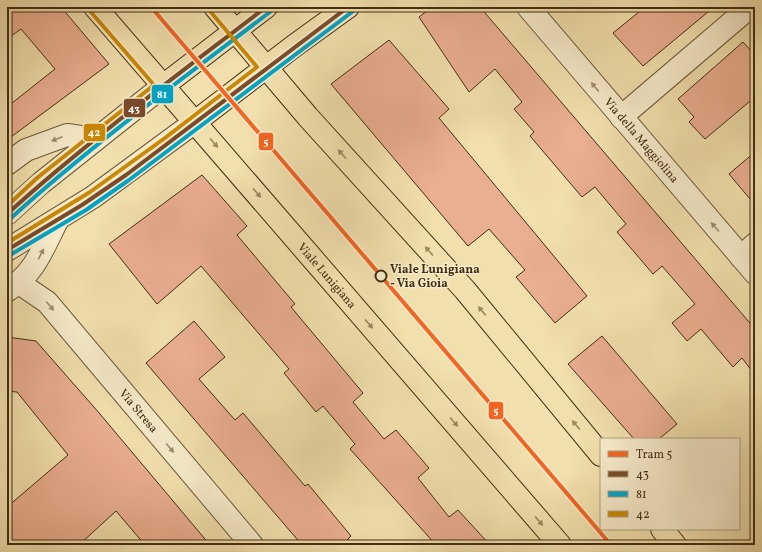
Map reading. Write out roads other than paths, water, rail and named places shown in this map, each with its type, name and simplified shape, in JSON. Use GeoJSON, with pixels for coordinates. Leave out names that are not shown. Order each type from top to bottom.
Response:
{"type":"FeatureCollection","features":[{"type":"Feature","properties":{"kind":"main road","name":"Viale Lunigiana"},"geometry":{"type":"LineString","coordinates":[[95,7],[196,122],[560,545]]}},
{"type":"Feature","properties":{"kind":"main road"},"geometry":{"type":"LineString","coordinates":[[215,7],[266,68],[465,290],[600,454]]}},
{"type":"Feature","properties":{"kind":"main road"},"geometry":{"type":"LineString","coordinates":[[163,86],[234,30],[266,7]]}},
{"type":"Feature","properties":{"kind":"main road"},"geometry":{"type":"LineString","coordinates":[[196,122],[348,7]]}},
{"type":"Feature","properties":{"kind":"main road"},"geometry":{"type":"LineString","coordinates":[[663,530],[675,545]]}},
{"type":"Feature","properties":{"kind":"street","name":"Via della Maggiolina"},"geometry":{"type":"LineString","coordinates":[[528,7],[621,117],[748,250],[755,273]]}},
{"type":"Feature","properties":{"kind":"street"},"geometry":{"type":"LineString","coordinates":[[621,117],[750,7]]}},
{"type":"Feature","properties":{"kind":"street"},"geometry":{"type":"LineString","coordinates":[[7,214],[41,183],[163,86]]}},
{"type":"Feature","properties":{"kind":"street"},"geometry":{"type":"LineString","coordinates":[[7,250],[57,221],[93,197],[196,122]]}},
{"type":"Feature","properties":{"kind":"street"},"geometry":{"type":"LineString","coordinates":[[7,164],[26,150],[67,135],[95,139]]}},
{"type":"Feature","properties":{"kind":"street"},"geometry":{"type":"LineString","coordinates":[[13,287],[33,268],[57,221]]}},
{"type":"Feature","properties":{"kind":"street","name":"Via Stresa"},"geometry":{"type":"LineString","coordinates":[[13,287],[47,302],[252,545]]}},
{"type":"Feature","properties":{"kind":"tram line","name":"5"},"geometry":{"type":"LineString","coordinates":[[151,7],[611,545]]}},
{"type":"Feature","properties":{"kind":"place","name":"Viale Lunigiana - Via Gioia"},"geometry":{"type":"Point","coordinates":[381,276]}}]}
